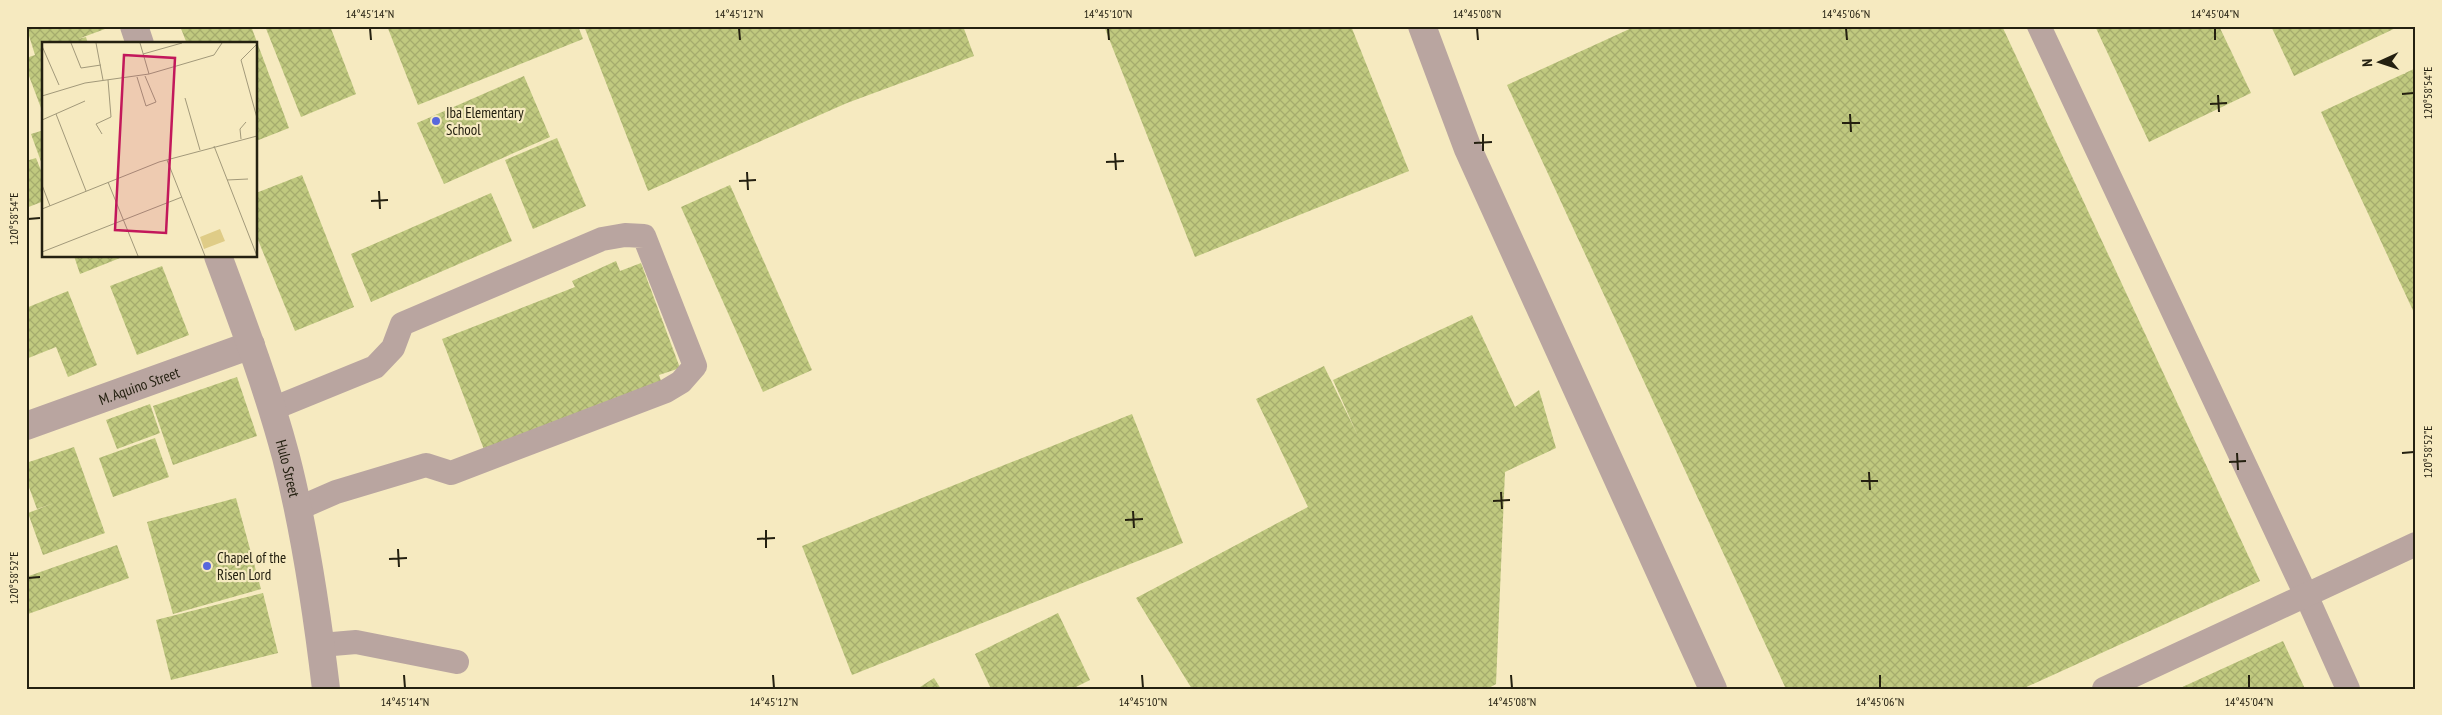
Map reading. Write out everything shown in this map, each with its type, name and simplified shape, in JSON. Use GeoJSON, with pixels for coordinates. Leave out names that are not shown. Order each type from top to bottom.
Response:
{"type":"FeatureCollection","features":[{"type":"Feature","properties":{"kind":"street"},"geometry":{"type":"LineString","coordinates":[[134,26],[139,42]]}},
{"type":"Feature","properties":{"kind":"street"},"geometry":{"type":"LineString","coordinates":[[1425,27],[1468,149],[1713,689]]}},
{"type":"Feature","properties":{"kind":"street","name":"Hulo Street"},"geometry":{"type":"LineString","coordinates":[[219,258],[272,409],[296,509],[321,645],[326,689]]}},
{"type":"Feature","properties":{"kind":"street","name":"M. Aquino Street"},"geometry":{"type":"LineString","coordinates":[[26,426],[251,345]]}},
{"type":"Feature","properties":{"kind":"lane"},"geometry":{"type":"LineString","coordinates":[[2039,26],[2306,595],[2348,689]]}},
{"type":"Feature","properties":{"kind":"lane"},"geometry":{"type":"LineString","coordinates":[[272,409],[375,367],[393,348],[402,324],[602,239],[626,235],[644,236],[695,366],[681,382],[666,391],[451,473],[426,465],[336,492],[296,509]]}},
{"type":"Feature","properties":{"kind":"lane"},"geometry":{"type":"LineString","coordinates":[[2104,689],[2416,544]]}},
{"type":"Feature","properties":{"kind":"lane"},"geometry":{"type":"LineString","coordinates":[[321,645],[356,642],[457,662]]}},
{"type":"Feature","properties":{"kind":"building"},"geometry":{"type":"Polygon","coordinates":[[[26,26],[104,26],[105,29],[78,39],[86,37],[87,42],[42,42],[42,111],[26,68],[26,58],[35,55],[26,26]]]}},
{"type":"Feature","properties":{"kind":"building"},"geometry":{"type":"Polygon","coordinates":[[[180,26],[251,26],[257,42],[186,42],[180,26]]]}},
{"type":"Feature","properties":{"kind":"building"},"geometry":{"type":"Polygon","coordinates":[[[265,26],[330,26],[356,94],[301,117],[265,26]]]}},
{"type":"Feature","properties":{"kind":"building"},"geometry":{"type":"Polygon","coordinates":[[[387,26],[578,26],[583,39],[418,105],[387,26]]]}},
{"type":"Feature","properties":{"kind":"building"},"geometry":{"type":"Polygon","coordinates":[[[584,26],[963,26],[974,56],[847,103],[648,191],[584,26]]]}},
{"type":"Feature","properties":{"kind":"building"},"geometry":{"type":"Polygon","coordinates":[[[1104,26],[1351,26],[1409,171],[1195,257],[1104,26]]]}},
{"type":"Feature","properties":{"kind":"building"},"geometry":{"type":"Polygon","coordinates":[[[1636,26],[2002,26],[2260,581],[2022,689],[1786,689],[1507,85],[1636,26]]]}},
{"type":"Feature","properties":{"kind":"building"},"geometry":{"type":"Polygon","coordinates":[[[2095,26],[2219,26],[2251,93],[2149,142],[2095,26]]]}},
{"type":"Feature","properties":{"kind":"building"},"geometry":{"type":"Polygon","coordinates":[[[2271,26],[2400,26],[2294,76],[2271,26]]]}},
{"type":"Feature","properties":{"kind":"building"},"geometry":{"type":"Polygon","coordinates":[[[258,45],[289,128],[258,140],[258,45]]]}},
{"type":"Feature","properties":{"kind":"building"},"geometry":{"type":"Polygon","coordinates":[[[2416,68],[2416,317],[2321,112],[2416,68]]]}},
{"type":"Feature","properties":{"kind":"building"},"geometry":{"type":"Polygon","coordinates":[[[524,76],[550,137],[444,184],[417,123],[524,76]]]}},
{"type":"Feature","properties":{"kind":"building"},"geometry":{"type":"Polygon","coordinates":[[[42,131],[42,164],[31,134],[42,131]]]}},
{"type":"Feature","properties":{"kind":"building"},"geometry":{"type":"Polygon","coordinates":[[[557,138],[586,206],[533,229],[505,160],[557,138]]]}},
{"type":"Feature","properties":{"kind":"building"},"geometry":{"type":"Polygon","coordinates":[[[36,158],[42,173],[42,202],[26,208],[26,161],[36,158]]]}},
{"type":"Feature","properties":{"kind":"building"},"geometry":{"type":"Polygon","coordinates":[[[302,175],[354,307],[295,331],[258,240],[258,192],[302,175]]]}},
{"type":"Feature","properties":{"kind":"building"},"geometry":{"type":"Polygon","coordinates":[[[730,185],[812,370],[763,392],[681,207],[730,185]]]}},
{"type":"Feature","properties":{"kind":"building"},"geometry":{"type":"Polygon","coordinates":[[[491,193],[512,241],[371,302],[351,254],[491,193]]]}},
{"type":"Feature","properties":{"kind":"building"},"geometry":{"type":"Polygon","coordinates":[[[75,258],[120,258],[80,274],[75,258]]]}},
{"type":"Feature","properties":{"kind":"building"},"geometry":{"type":"Polygon","coordinates":[[[616,261],[620,271],[641,263],[680,368],[659,375],[663,387],[486,455],[442,339],[575,287],[572,281],[616,261]]]}},
{"type":"Feature","properties":{"kind":"building"},"geometry":{"type":"Polygon","coordinates":[[[162,266],[189,335],[137,355],[110,286],[162,266]]]}},
{"type":"Feature","properties":{"kind":"building"},"geometry":{"type":"Polygon","coordinates":[[[68,291],[97,365],[68,377],[56,347],[26,359],[26,308],[68,291]]]}},
{"type":"Feature","properties":{"kind":"building"},"geometry":{"type":"Polygon","coordinates":[[[1472,315],[1515,407],[1539,390],[1556,448],[1505,472],[1496,684],[1487,689],[1192,689],[1136,598],[1308,507],[1256,399],[1324,366],[1357,434],[1333,380],[1472,315]]]}},
{"type":"Feature","properties":{"kind":"building"},"geometry":{"type":"Polygon","coordinates":[[[237,377],[257,436],[173,465],[153,406],[237,377]]]}},
{"type":"Feature","properties":{"kind":"building"},"geometry":{"type":"Polygon","coordinates":[[[150,404],[160,433],[117,449],[106,420],[150,404]]]}},
{"type":"Feature","properties":{"kind":"building"},"geometry":{"type":"Polygon","coordinates":[[[1132,414],[1183,543],[852,675],[802,546],[1132,414]]]}},
{"type":"Feature","properties":{"kind":"building"},"geometry":{"type":"Polygon","coordinates":[[[155,438],[169,477],[113,497],[99,458],[155,438]]]}},
{"type":"Feature","properties":{"kind":"building"},"geometry":{"type":"Polygon","coordinates":[[[74,447],[105,533],[43,555],[28,513],[54,503],[37,509],[26,479],[26,463],[74,447]]]}},
{"type":"Feature","properties":{"kind":"building","name":"Chapel of the Risen Lord"},"geometry":{"type":"Polygon","coordinates":[[[236,498],[261,589],[173,614],[147,522],[236,498]]]}},
{"type":"Feature","properties":{"kind":"building"},"geometry":{"type":"Polygon","coordinates":[[[117,545],[129,578],[28,614],[26,607],[26,577],[117,545]]]}},
{"type":"Feature","properties":{"kind":"building"},"geometry":{"type":"Polygon","coordinates":[[[263,593],[278,653],[171,680],[156,620],[263,593]]]}},
{"type":"Feature","properties":{"kind":"building"},"geometry":{"type":"Polygon","coordinates":[[[1058,613],[1090,680],[1072,689],[991,689],[975,654],[1058,613]]]}},
{"type":"Feature","properties":{"kind":"building"},"geometry":{"type":"Polygon","coordinates":[[[2283,641],[2305,689],[2178,689],[2283,641]]]}},
{"type":"Feature","properties":{"kind":"building"},"geometry":{"type":"Polygon","coordinates":[[[934,678],[941,689],[917,689],[934,678]]]}},
{"type":"Feature","properties":{"kind":"place","name":"Iba Elementary School"},"geometry":{"type":"Point","coordinates":[436,121]}},
{"type":"Feature","properties":{"kind":"place","name":"Chapel of the Risen Lord"},"geometry":{"type":"Point","coordinates":[207,566]}}]}
